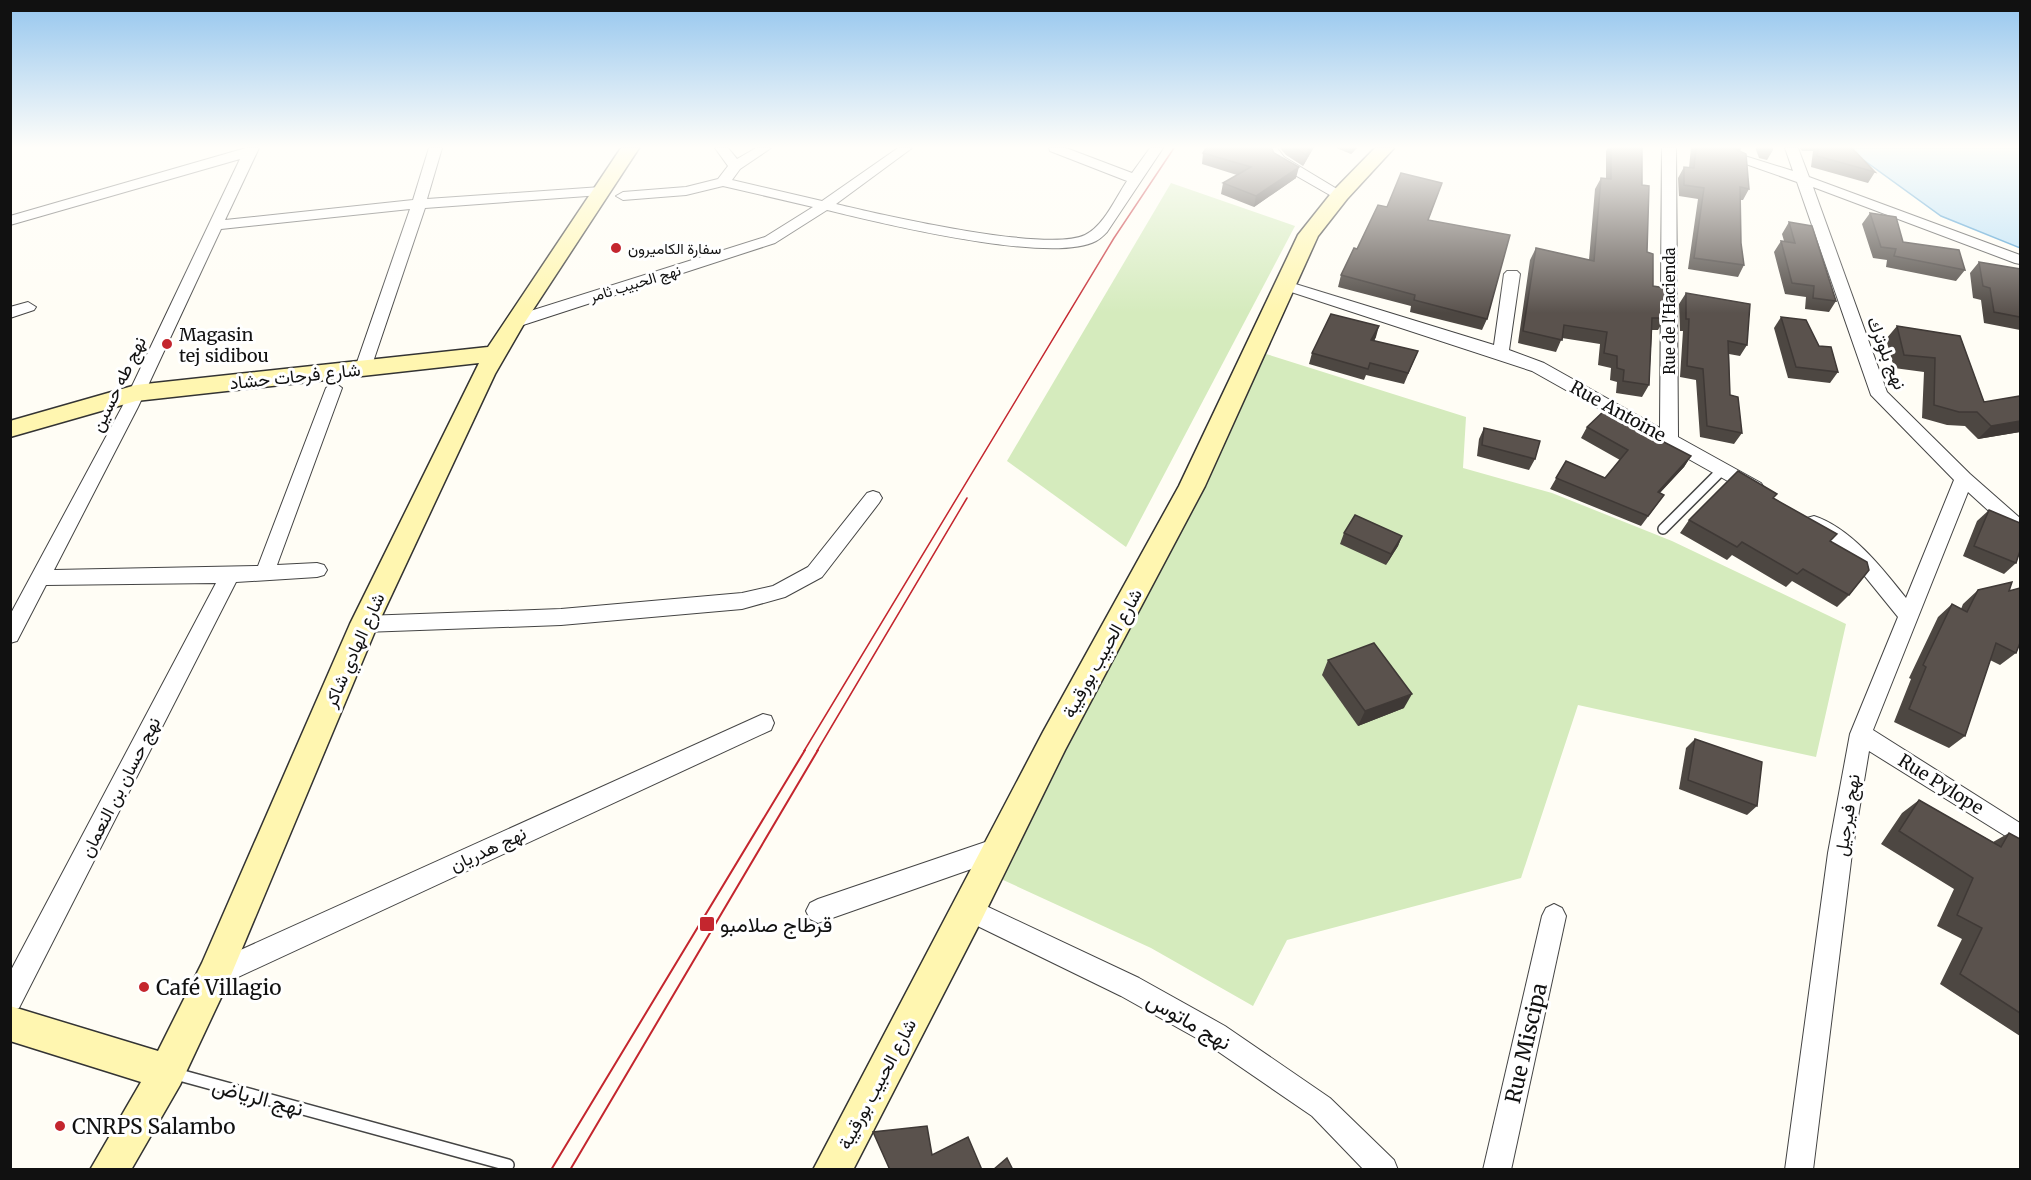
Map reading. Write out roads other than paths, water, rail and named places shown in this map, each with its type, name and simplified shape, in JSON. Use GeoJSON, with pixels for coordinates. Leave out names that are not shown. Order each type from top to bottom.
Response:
{"type":"FeatureCollection","features":[{"type":"Feature","properties":{"kind":"street"},"geometry":{"type":"LineString","coordinates":[[10,221],[71,203]]}},
{"type":"Feature","properties":{"kind":"street","name":"نهج طه حسين"},"geometry":{"type":"LineString","coordinates":[[10,635],[133,400],[227,203]]}},
{"type":"Feature","properties":{"kind":"street"},"geometry":{"type":"LineString","coordinates":[[217,225],[435,203]]}},
{"type":"Feature","properties":{"kind":"street","name":"شارع الهادي شاكر"},"geometry":{"type":"LineString","coordinates":[[109,1170],[167,1072],[214,975],[364,624],[490,364],[514,322],[604,203]]}},
{"type":"Feature","properties":{"kind":"street"},"geometry":{"type":"LineString","coordinates":[[812,203],[964,236],[1024,243],[1062,244],[1079,242],[1097,234],[1118,203]]}},
{"type":"Feature","properties":{"kind":"street","name":"نهج الحبيب ثامر"},"geometry":{"type":"LineString","coordinates":[[514,322],[770,240],[828,203]]}},
{"type":"Feature","properties":{"kind":"street","name":"شارع الحبيب بورقيبة"},"geometry":{"type":"LineString","coordinates":[[839,1166],[969,910],[997,849],[1192,486],[1308,235],[1334,203]]}},
{"type":"Feature","properties":{"kind":"street","name":"Rue de l'Hacienda"},"geometry":{"type":"LineString","coordinates":[[1669,203],[1669,439]]}},
{"type":"Feature","properties":{"kind":"street","name":"نهج بلوترك"},"geometry":{"type":"LineString","coordinates":[[1811,203],[1879,395],[1964,479],[2020,528]]}},
{"type":"Feature","properties":{"kind":"street"},"geometry":{"type":"LineString","coordinates":[[1873,203],[2020,260]]}},
{"type":"Feature","properties":{"kind":"street"},"geometry":{"type":"LineString","coordinates":[[363,368],[419,204]]}},
{"type":"Feature","properties":{"kind":"street"},"geometry":{"type":"LineString","coordinates":[[1501,353],[1512,274]]}},
{"type":"Feature","properties":{"kind":"street","name":"Rue Antoine"},"geometry":{"type":"LineString","coordinates":[[1284,285],[1501,353],[1564,381],[1770,497]]}},
{"type":"Feature","properties":{"kind":"street"},"geometry":{"type":"LineString","coordinates":[[10,313],[28,307]]}},
{"type":"Feature","properties":{"kind":"street","name":"شارع فرحات حشاد"},"geometry":{"type":"LineString","coordinates":[[10,429],[96,404],[363,368],[490,364]]}},
{"type":"Feature","properties":{"kind":"street","name":"شارع فرحات حشاد"},"geometry":{"type":"LineString","coordinates":[[133,400],[334,388],[490,364]]}},
{"type":"Feature","properties":{"kind":"street"},"geometry":{"type":"LineString","coordinates":[[265,572],[334,388]]}},
{"type":"Feature","properties":{"kind":"street","name":"نهج فيرجيل"},"geometry":{"type":"LineString","coordinates":[[1799,1170],[1840,853],[1861,734],[1964,479]]}},
{"type":"Feature","properties":{"kind":"street"},"geometry":{"type":"LineString","coordinates":[[364,624],[561,616],[742,602],[778,592],[815,572],[873,498]]}},
{"type":"Feature","properties":{"kind":"street"},"geometry":{"type":"LineString","coordinates":[[1799,514],[1837,537],[1863,560],[1908,615]]}},
{"type":"Feature","properties":{"kind":"street"},"geometry":{"type":"LineString","coordinates":[[40,578],[230,575],[317,570]]}},
{"type":"Feature","properties":{"kind":"street","name":"نهج حسان بن النعمان"},"geometry":{"type":"LineString","coordinates":[[10,999],[230,575]]}},
{"type":"Feature","properties":{"kind":"street","name":"نهج هدريان"},"geometry":{"type":"LineString","coordinates":[[214,975],[763,723]]}},
{"type":"Feature","properties":{"kind":"street","name":"Rue Pylope"},"geometry":{"type":"LineString","coordinates":[[1861,734],[2020,835]]}},
{"type":"Feature","properties":{"kind":"street"},"geometry":{"type":"LineString","coordinates":[[818,911],[997,849]]}},
{"type":"Feature","properties":{"kind":"street","name":"نهج ماتوس"},"geometry":{"type":"LineString","coordinates":[[969,910],[1130,987],[1215,1035],[1321,1107],[1384,1170]]}},
{"type":"Feature","properties":{"kind":"street","name":"Rue Miscipa"},"geometry":{"type":"LineString","coordinates":[[1497,1170],[1554,916]]}},
{"type":"Feature","properties":{"kind":"street","name":"نهج الرياض"},"geometry":{"type":"LineString","coordinates":[[10,1023],[167,1072]]}},
{"type":"Feature","properties":{"kind":"lane"},"geometry":{"type":"LineString","coordinates":[[1663,529],[1723,469]]}},
{"type":"Feature","properties":{"kind":"lane","name":"نهج الرياض"},"geometry":{"type":"LineString","coordinates":[[167,1072],[508,1165]]}},
{"type":"Feature","properties":{"kind":"water"},"geometry":{"type":"Polygon","coordinates":[[[1923,203],[2020,203],[2020,248],[1941,216],[1923,203]]]}},
{"type":"Feature","properties":{"kind":"tram line"},"geometry":{"type":"LineString","coordinates":[[804,751],[1137,203]]}},
{"type":"Feature","properties":{"kind":"tram line"},"geometry":{"type":"LineString","coordinates":[[817,751],[967,498]]}},
{"type":"Feature","properties":{"kind":"tram line"},"geometry":{"type":"LineString","coordinates":[[551,1170],[805,750]]}},
{"type":"Feature","properties":{"kind":"tram line"},"geometry":{"type":"LineString","coordinates":[[570,1170],[818,750]]}},
{"type":"Feature","properties":{"kind":"place","name":"سفارة الكاميرون"},"geometry":{"type":"Point","coordinates":[616,248]}},
{"type":"Feature","properties":{"kind":"place","name":"Magasin tej sidibou"},"geometry":{"type":"Point","coordinates":[167,344]}},
{"type":"Feature","properties":{"kind":"place","name":"قرطاج صلامبو"},"geometry":{"type":"Point","coordinates":[707,924]}},
{"type":"Feature","properties":{"kind":"place","name":"Café Villagio"},"geometry":{"type":"Point","coordinates":[144,987]}},
{"type":"Feature","properties":{"kind":"place","name":"CNRPS Salambo"},"geometry":{"type":"Point","coordinates":[60,1126]}}]}
